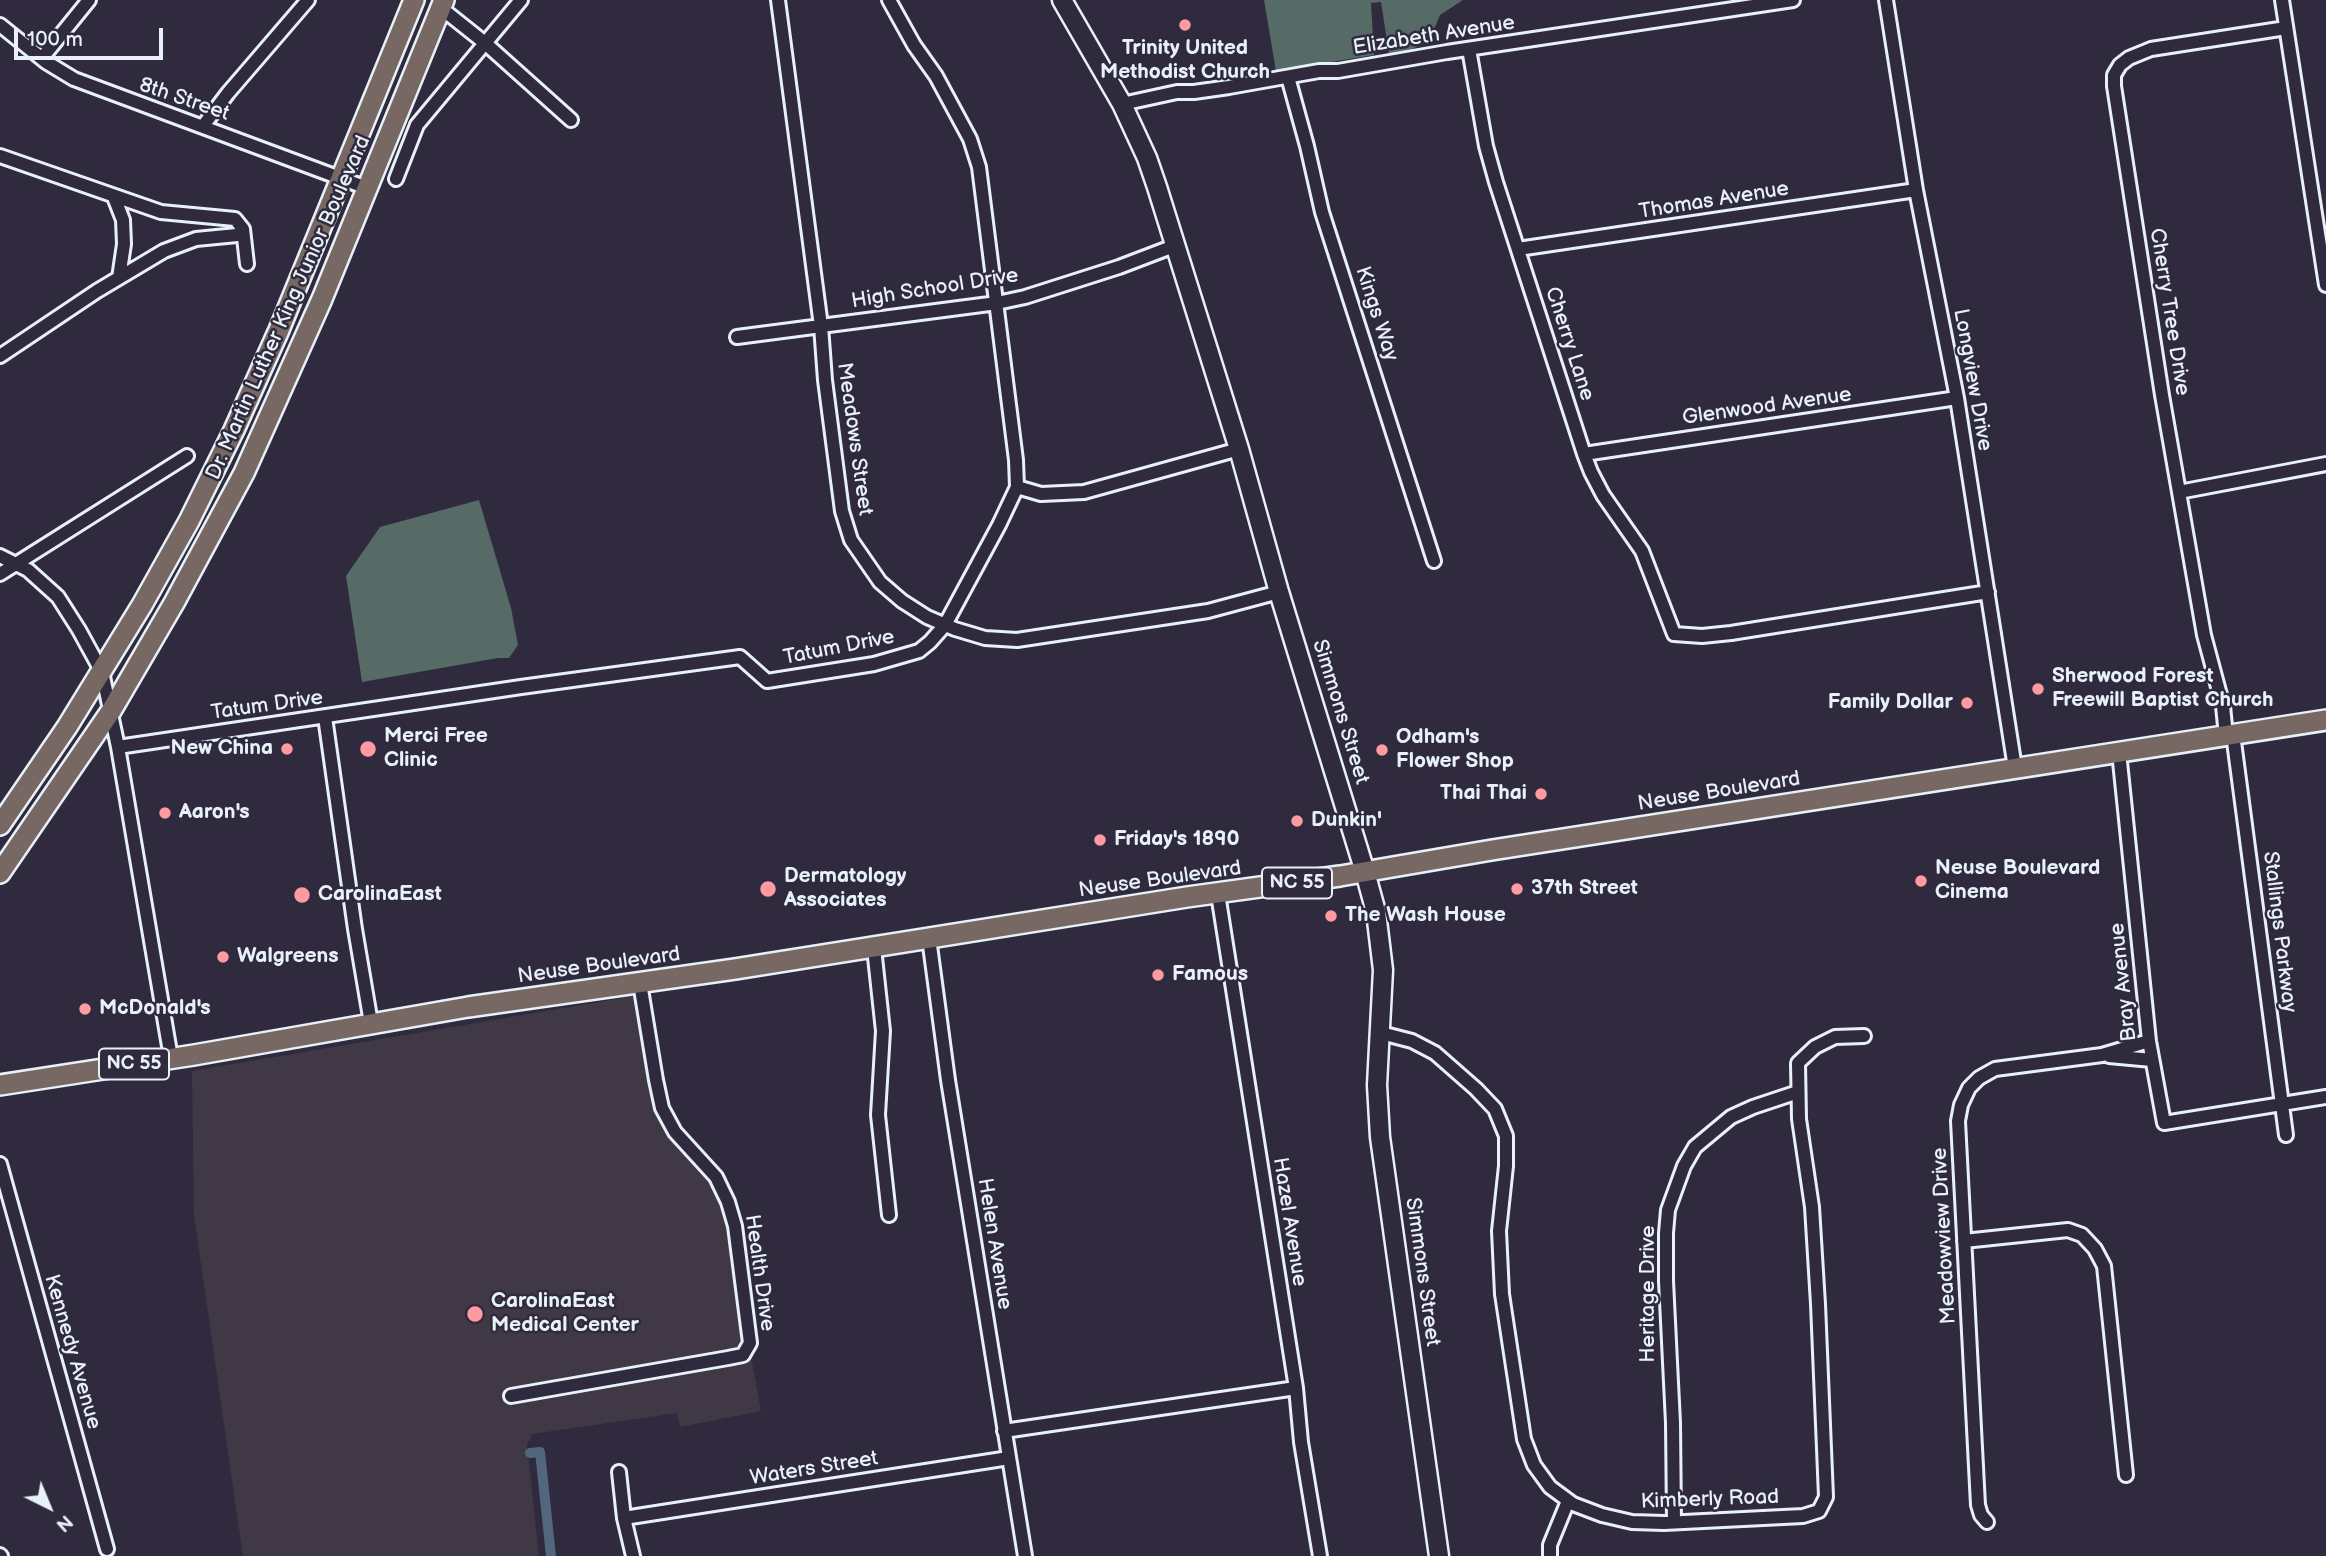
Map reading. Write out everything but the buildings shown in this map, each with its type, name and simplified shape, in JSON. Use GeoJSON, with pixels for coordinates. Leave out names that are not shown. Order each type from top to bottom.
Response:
{"type":"FeatureCollection","features":[{"type":"Feature","properties":{"kind":"main road","name":"Dr. Martin Luther King Junior Boulevard"},"geometry":{"type":"LineString","coordinates":[[0,825],[102,672],[189,521],[229,441],[315,243],[414,0]]}},
{"type":"Feature","properties":{"kind":"main road","name":"Dr. Martin Luther King Junior Boulevard"},"geometry":{"type":"LineString","coordinates":[[0,873],[111,710],[202,553],[244,473],[288,376],[442,4]]}},
{"type":"Feature","properties":{"kind":"main road"},"geometry":{"type":"LineString","coordinates":[[377,92],[419,22],[442,4]]}},
{"type":"Feature","properties":{"kind":"main road"},"geometry":{"type":"LineString","coordinates":[[288,376],[278,365],[301,304],[315,243]]}},
{"type":"Feature","properties":{"kind":"main road","name":"Neuse Boulevard"},"geometry":{"type":"LineString","coordinates":[[0,1085],[468,1007],[874,948],[2326,720]]}},
{"type":"Feature","properties":{"kind":"street"},"geometry":{"type":"LineString","coordinates":[[41,58],[89,0]]}},
{"type":"Feature","properties":{"kind":"street"},"geometry":{"type":"LineString","coordinates":[[203,127],[228,93],[307,0]]}},
{"type":"Feature","properties":{"kind":"street"},"geometry":{"type":"LineString","coordinates":[[396,180],[417,125],[521,0]]}},
{"type":"Feature","properties":{"kind":"street","name":"Meadows Street"},"geometry":{"type":"LineString","coordinates":[[778,0],[844,522],[851,540],[880,582],[902,601],[945,625],[985,638],[1017,640],[1208,611],[1279,592]]}},
{"type":"Feature","properties":{"kind":"street","name":"Tatum Drive"},"geometry":{"type":"LineString","coordinates":[[118,747],[740,657],[767,681],[874,664],[919,651],[945,625],[1017,487],[1014,429],[979,167],[970,139],[936,76],[914,46],[889,0]]}},
{"type":"Feature","properties":{"kind":"street","name":"Simmons Street"},"geometry":{"type":"LineString","coordinates":[[1062,0],[1122,104],[1147,158],[1239,449],[1279,592],[1376,912],[1383,991],[1377,1085],[1380,1137],[1439,1556]]}},
{"type":"Feature","properties":{"kind":"street","name":"Elizabeth Avenue"},"geometry":{"type":"LineString","coordinates":[[1122,104],[1177,92],[1216,89],[1793,0]]}},
{"type":"Feature","properties":{"kind":"street","name":"Longview Drive"},"geometry":{"type":"LineString","coordinates":[[1885,0],[1916,191],[1956,398],[2015,768]]}},
{"type":"Feature","properties":{"kind":"street"},"geometry":{"type":"LineString","coordinates":[[2282,0],[2326,285]]}},
{"type":"Feature","properties":{"kind":"street"},"geometry":{"type":"LineString","coordinates":[[442,4],[571,120]]}},
{"type":"Feature","properties":{"kind":"street","name":"8th Street"},"geometry":{"type":"LineString","coordinates":[[0,25],[41,58],[74,79],[367,188]]}},
{"type":"Feature","properties":{"kind":"street","name":"Cherry Tree Drive"},"geometry":{"type":"LineString","coordinates":[[2230,735],[2204,635],[2141,270],[2133,201],[2114,86],[2120,65],[2151,49],[2286,27]]}},
{"type":"Feature","properties":{"kind":"street","name":"Cherry Lane"},"geometry":{"type":"LineString","coordinates":[[1469,49],[1486,146],[1584,454],[1603,495],[1642,551],[1674,634],[1702,636],[1731,633],[1988,592]]}},
{"type":"Feature","properties":{"kind":"street","name":"Kings Way"},"geometry":{"type":"LineString","coordinates":[[1288,76],[1322,212],[1434,561]]}},
{"type":"Feature","properties":{"kind":"street"},"geometry":{"type":"LineString","coordinates":[[0,156],[161,212],[235,219],[243,229],[247,264]]}},
{"type":"Feature","properties":{"kind":"street","name":"Thomas Avenue"},"geometry":{"type":"LineString","coordinates":[[1518,249],[1916,191]]}},
{"type":"Feature","properties":{"kind":"street"},"geometry":{"type":"LineString","coordinates":[[114,197],[122,220],[124,244],[119,278]]}},
{"type":"Feature","properties":{"kind":"street"},"geometry":{"type":"LineString","coordinates":[[0,356],[164,251],[196,239],[237,235],[243,229]]}},
{"type":"Feature","properties":{"kind":"street","name":"High School Drive"},"geometry":{"type":"LineString","coordinates":[[737,337],[997,303],[1110,270],[1174,246]]}},
{"type":"Feature","properties":{"kind":"street","name":"Glenwood Avenue"},"geometry":{"type":"LineString","coordinates":[[1584,454],[1956,398]]}},
{"type":"Feature","properties":{"kind":"street"},"geometry":{"type":"LineString","coordinates":[[1017,487],[1041,494],[1084,492],[1239,449]]}},
{"type":"Feature","properties":{"kind":"street"},"geometry":{"type":"LineString","coordinates":[[0,574],[187,456]]}},
{"type":"Feature","properties":{"kind":"street"},"geometry":{"type":"LineString","coordinates":[[2179,492],[2326,464]]}},
{"type":"Feature","properties":{"kind":"street"},"geometry":{"type":"LineString","coordinates":[[0,556],[17,563],[40,579],[58,597],[102,672],[118,747],[171,1058]]}},
{"type":"Feature","properties":{"kind":"street"},"geometry":{"type":"LineString","coordinates":[[325,717],[355,929],[372,1023]]}},
{"type":"Feature","properties":{"kind":"street","name":"Stallings Parkway"},"geometry":{"type":"LineString","coordinates":[[2230,735],[2286,1135]]}},
{"type":"Feature","properties":{"kind":"street","name":"Bray Avenue"},"geometry":{"type":"LineString","coordinates":[[2119,752],[2149,1041],[2164,1123],[2282,1105]]}},
{"type":"Feature","properties":{"kind":"street","name":"Hazel Avenue"},"geometry":{"type":"LineString","coordinates":[[1218,894],[1320,1556]]}},
{"type":"Feature","properties":{"kind":"street","name":"Helen Avenue"},"geometry":{"type":"LineString","coordinates":[[929,938],[948,1080],[1024,1556]]}},
{"type":"Feature","properties":{"kind":"street"},"geometry":{"type":"LineString","coordinates":[[874,948],[883,1031],[878,1115],[889,1215]]}},
{"type":"Feature","properties":{"kind":"street","name":"Health Drive"},"geometry":{"type":"LineString","coordinates":[[511,1396],[743,1355],[750,1343],[729,1202],[716,1177],[675,1132],[662,1108],[640,983]]}},
{"type":"Feature","properties":{"kind":"street","name":"Kimberly Road"},"geometry":{"type":"LineString","coordinates":[[1381,1033],[1412,1041],[1435,1053],[1495,1109],[1506,1136],[1506,1166],[1499,1231],[1507,1333],[1522,1426],[1534,1465],[1550,1487],[1568,1501],[1601,1515],[1632,1521],[1674,1522],[1803,1516],[1819,1511],[1826,1497],[1812,1207],[1799,1119],[1798,1092]]}},
{"type":"Feature","properties":{"kind":"street"},"geometry":{"type":"LineString","coordinates":[[1798,1092],[1798,1063],[1815,1047],[1835,1037],[1864,1036]]}},
{"type":"Feature","properties":{"kind":"street","name":"Meadowview Drive"},"geometry":{"type":"LineString","coordinates":[[1987,1522],[1978,1505],[1958,1121],[1961,1105],[1969,1088],[1979,1078],[1995,1069],[2102,1055],[2149,1041]]}},
{"type":"Feature","properties":{"kind":"street","name":"Meadowview Drive"},"geometry":{"type":"LineString","coordinates":[[2102,1055],[2152,1060]]}},
{"type":"Feature","properties":{"kind":"street","name":"Heritage Drive"},"geometry":{"type":"LineString","coordinates":[[1674,1522],[1673,1423],[1666,1281],[1668,1210],[1679,1177],[1695,1147],[1731,1117],[1798,1092]]}},
{"type":"Feature","properties":{"kind":"street"},"geometry":{"type":"LineString","coordinates":[[2282,1105],[2326,1097]]}},
{"type":"Feature","properties":{"kind":"street","name":"Kennedy Avenue"},"geometry":{"type":"LineString","coordinates":[[0,1164],[107,1549]]}},
{"type":"Feature","properties":{"kind":"street"},"geometry":{"type":"LineString","coordinates":[[1964,1241],[2053,1229],[2082,1235],[2095,1249],[2104,1266],[2126,1475]]}},
{"type":"Feature","properties":{"kind":"street"},"geometry":{"type":"LineString","coordinates":[[1004,1431],[1296,1388]]}},
{"type":"Feature","properties":{"kind":"street","name":"Waters Street"},"geometry":{"type":"LineString","coordinates":[[624,1518],[1009,1458]]}},
{"type":"Feature","properties":{"kind":"street"},"geometry":{"type":"LineString","coordinates":[[619,1472],[624,1518],[634,1556]]}},
{"type":"Feature","properties":{"kind":"street"},"geometry":{"type":"LineString","coordinates":[[1550,1556],[1550,1545],[1568,1501]]}},
{"type":"Feature","properties":{"kind":"shaded area","name":"CarolinaEast Medical Center"},"geometry":{"type":"Polygon","coordinates":[[[635,996],[659,1113],[722,1200],[761,1411],[680,1427],[677,1413],[532,1434],[527,1445],[539,1556],[243,1556],[194,1216],[192,1071],[635,996]]]}},
{"type":"Feature","properties":{"kind":"green space"},"geometry":{"type":"Polygon","coordinates":[[[1264,0],[1463,0],[1440,15],[1429,41],[1406,52],[1389,54],[1381,2],[1371,3],[1374,55],[1276,71],[1264,0]]]}},
{"type":"Feature","properties":{"kind":"green space"},"geometry":{"type":"Polygon","coordinates":[[[479,500],[511,608],[518,645],[509,658],[362,682],[346,576],[380,527],[479,500]]]}},
{"type":"Feature","properties":{"kind":"waterway"},"geometry":{"type":"LineString","coordinates":[[530,1453],[540,1452],[551,1556]]}},
{"type":"Feature","properties":{"kind":"place","name":"Trinity United Methodist Church"},"geometry":{"type":"Point","coordinates":[1185,25]}},
{"type":"Feature","properties":{"kind":"place","name":"Sherwood Forest Freewill Baptist Church"},"geometry":{"type":"Point","coordinates":[2038,689]}},
{"type":"Feature","properties":{"kind":"place","name":"Family Dollar"},"geometry":{"type":"Point","coordinates":[1967,703]}},
{"type":"Feature","properties":{"kind":"place","name":"New China"},"geometry":{"type":"Point","coordinates":[287,749]}},
{"type":"Feature","properties":{"kind":"place","name":"Merci Free Clinic"},"geometry":{"type":"Point","coordinates":[368,749]}},
{"type":"Feature","properties":{"kind":"place","name":"Odham's Flower Shop"},"geometry":{"type":"Point","coordinates":[1382,750]}},
{"type":"Feature","properties":{"kind":"place","name":"Thai Thai"},"geometry":{"type":"Point","coordinates":[1541,794]}},
{"type":"Feature","properties":{"kind":"place","name":"Aaron's"},"geometry":{"type":"Point","coordinates":[165,813]}},
{"type":"Feature","properties":{"kind":"place","name":"Dunkin'"},"geometry":{"type":"Point","coordinates":[1297,821]}},
{"type":"Feature","properties":{"kind":"place","name":"Friday's 1890"},"geometry":{"type":"Point","coordinates":[1100,840]}},
{"type":"Feature","properties":{"kind":"place","name":"Neuse Boulevard Cinema"},"geometry":{"type":"Point","coordinates":[1921,881]}},
{"type":"Feature","properties":{"kind":"place","name":"Dermatology Associates"},"geometry":{"type":"Point","coordinates":[768,889]}},
{"type":"Feature","properties":{"kind":"place","name":"37th Street"},"geometry":{"type":"Point","coordinates":[1517,889]}},
{"type":"Feature","properties":{"kind":"place","name":"CarolinaEast"},"geometry":{"type":"Point","coordinates":[302,895]}},
{"type":"Feature","properties":{"kind":"place","name":"The Wash House"},"geometry":{"type":"Point","coordinates":[1331,916]}},
{"type":"Feature","properties":{"kind":"place","name":"Walgreens"},"geometry":{"type":"Point","coordinates":[223,957]}},
{"type":"Feature","properties":{"kind":"place","name":"Famous"},"geometry":{"type":"Point","coordinates":[1158,975]}},
{"type":"Feature","properties":{"kind":"place","name":"McDonald's"},"geometry":{"type":"Point","coordinates":[85,1009]}},
{"type":"Feature","properties":{"kind":"place","name":"CarolinaEast Medical Center"},"geometry":{"type":"Point","coordinates":[475,1314]}}]}
